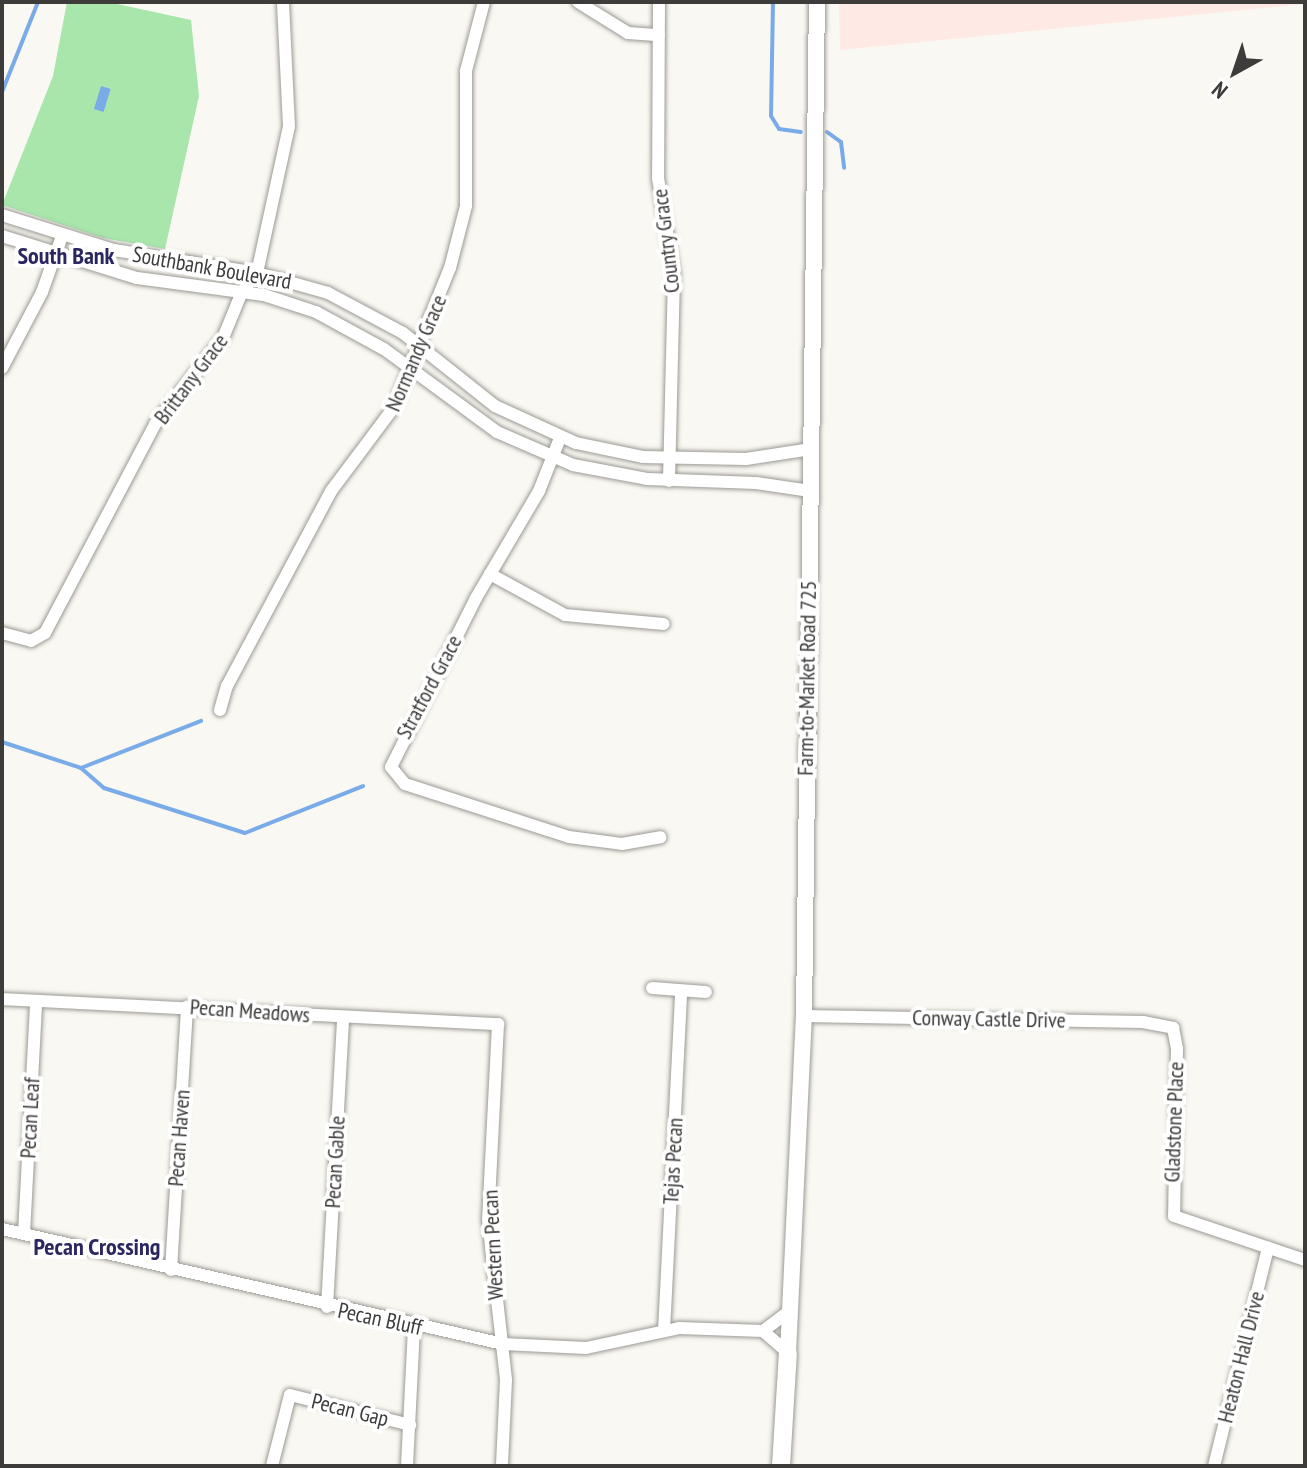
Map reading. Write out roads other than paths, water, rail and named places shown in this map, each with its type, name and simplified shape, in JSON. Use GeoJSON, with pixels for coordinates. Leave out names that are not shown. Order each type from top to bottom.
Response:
{"type":"FeatureCollection","features":[{"type":"Feature","properties":{"kind":"main road"},"geometry":{"type":"LineString","coordinates":[[781,1466],[788,1353]]}},
{"type":"Feature","properties":{"kind":"street","name":"Brittany Grace"},"geometry":{"type":"LineString","coordinates":[[2,633],[37,640],[49,628],[164,410],[231,326],[242,292],[257,273],[289,126],[283,2]]}},
{"type":"Feature","properties":{"kind":"street","name":"Normandy Grace"},"geometry":{"type":"LineString","coordinates":[[220,710],[227,686],[331,491],[386,423],[412,369],[417,344],[447,277],[463,223],[465,86],[484,2]]}},
{"type":"Feature","properties":{"kind":"street"},"geometry":{"type":"LineString","coordinates":[[578,2],[628,33],[659,35]]}},
{"type":"Feature","properties":{"kind":"street","name":"Country Grace"},"geometry":{"type":"LineString","coordinates":[[659,2],[658,178],[674,275],[669,481]]}},
{"type":"Feature","properties":{"kind":"street","name":"Farm-to-Market Road 725"},"geometry":{"type":"LineString","coordinates":[[788,1353],[804,1016],[817,2]]}},
{"type":"Feature","properties":{"kind":"street","name":"Southbank Boulevard"},"geometry":{"type":"LineString","coordinates":[[2,215],[62,236],[180,263],[257,273],[348,302],[417,344],[495,406],[560,438],[618,453],[669,457],[756,457],[811,449]]}},
{"type":"Feature","properties":{"kind":"street","name":"Southbank Boulevard"},"geometry":{"type":"LineString","coordinates":[[2,236],[137,278],[242,292],[316,312],[412,369],[480,422],[553,458],[597,471],[669,481],[756,483],[810,491]]}},
{"type":"Feature","properties":{"kind":"street"},"geometry":{"type":"LineString","coordinates":[[2,368],[56,255],[62,236]]}},
{"type":"Feature","properties":{"kind":"street","name":"Stratford Grace"},"geometry":{"type":"LineString","coordinates":[[560,438],[553,458],[391,757],[392,772],[405,784],[569,837],[622,844],[660,837]]}},
{"type":"Feature","properties":{"kind":"street"},"geometry":{"type":"LineString","coordinates":[[756,457],[756,483]]}},
{"type":"Feature","properties":{"kind":"street"},"geometry":{"type":"LineString","coordinates":[[490,574],[565,615],[664,624]]}},
{"type":"Feature","properties":{"kind":"street"},"geometry":{"type":"LineString","coordinates":[[652,988],[706,992]]}},
{"type":"Feature","properties":{"kind":"street","name":"Tejas Pecan"},"geometry":{"type":"LineString","coordinates":[[664,1331],[681,991]]}},
{"type":"Feature","properties":{"kind":"street","name":"Pecan Meadows"},"geometry":{"type":"LineString","coordinates":[[2,999],[498,1024]]}},
{"type":"Feature","properties":{"kind":"street","name":"Pecan Leaf"},"geometry":{"type":"LineString","coordinates":[[24,1234],[36,1002]]}},
{"type":"Feature","properties":{"kind":"street","name":"Pecan Haven"},"geometry":{"type":"LineString","coordinates":[[171,1270],[187,1006]]}},
{"type":"Feature","properties":{"kind":"street","name":"Conway Castle Drive"},"geometry":{"type":"LineString","coordinates":[[804,1016],[1143,1022],[1173,1028]]}},
{"type":"Feature","properties":{"kind":"street","name":"Pecan Gable"},"geometry":{"type":"LineString","coordinates":[[327,1307],[343,1017]]}},
{"type":"Feature","properties":{"kind":"street","name":"Western Pecan"},"geometry":{"type":"LineString","coordinates":[[498,1024],[488,1219],[503,1344],[502,1466]]}},
{"type":"Feature","properties":{"kind":"street","name":"Gladstone Place"},"geometry":{"type":"LineString","coordinates":[[1173,1028],[1174,1216],[1268,1248]]}},
{"type":"Feature","properties":{"kind":"street","name":"Pecan Bluff"},"geometry":{"type":"LineString","coordinates":[[2,1229],[327,1307],[503,1344],[586,1348],[664,1331],[763,1331]]}},
{"type":"Feature","properties":{"kind":"street"},"geometry":{"type":"LineString","coordinates":[[1268,1248],[1305,1260]]}},
{"type":"Feature","properties":{"kind":"street","name":"Heaton Hall Drive"},"geometry":{"type":"LineString","coordinates":[[1214,1466],[1268,1248]]}},
{"type":"Feature","properties":{"kind":"street"},"geometry":{"type":"LineString","coordinates":[[788,1312],[763,1331],[788,1353]]}},
{"type":"Feature","properties":{"kind":"street"},"geometry":{"type":"LineString","coordinates":[[407,1466],[414,1326]]}},
{"type":"Feature","properties":{"kind":"street","name":"Pecan Gap"},"geometry":{"type":"LineString","coordinates":[[272,1466],[290,1395],[410,1425]]}},
{"type":"Feature","properties":{"kind":"water"},"geometry":{"type":"Polygon","coordinates":[[[101,86],[111,89],[104,112],[94,109],[101,86]]]}},
{"type":"Feature","properties":{"kind":"waterway"},"geometry":{"type":"LineString","coordinates":[[2,92],[38,2]]}},
{"type":"Feature","properties":{"kind":"waterway"},"geometry":{"type":"LineString","coordinates":[[773,2],[771,116],[779,129],[801,132]]}},
{"type":"Feature","properties":{"kind":"waterway"},"geometry":{"type":"LineString","coordinates":[[827,132],[841,142],[844,168]]}},
{"type":"Feature","properties":{"kind":"waterway"},"geometry":{"type":"LineString","coordinates":[[81,768],[201,721]]}},
{"type":"Feature","properties":{"kind":"waterway"},"geometry":{"type":"LineString","coordinates":[[2,742],[81,768],[104,788],[245,833],[363,786]]}},
{"type":"Feature","properties":{"kind":"district","name":"South Bank"},"geometry":{"type":"Point","coordinates":[66,256]}},
{"type":"Feature","properties":{"kind":"district","name":"Pecan Crossing"},"geometry":{"type":"Point","coordinates":[97,1247]}}]}
